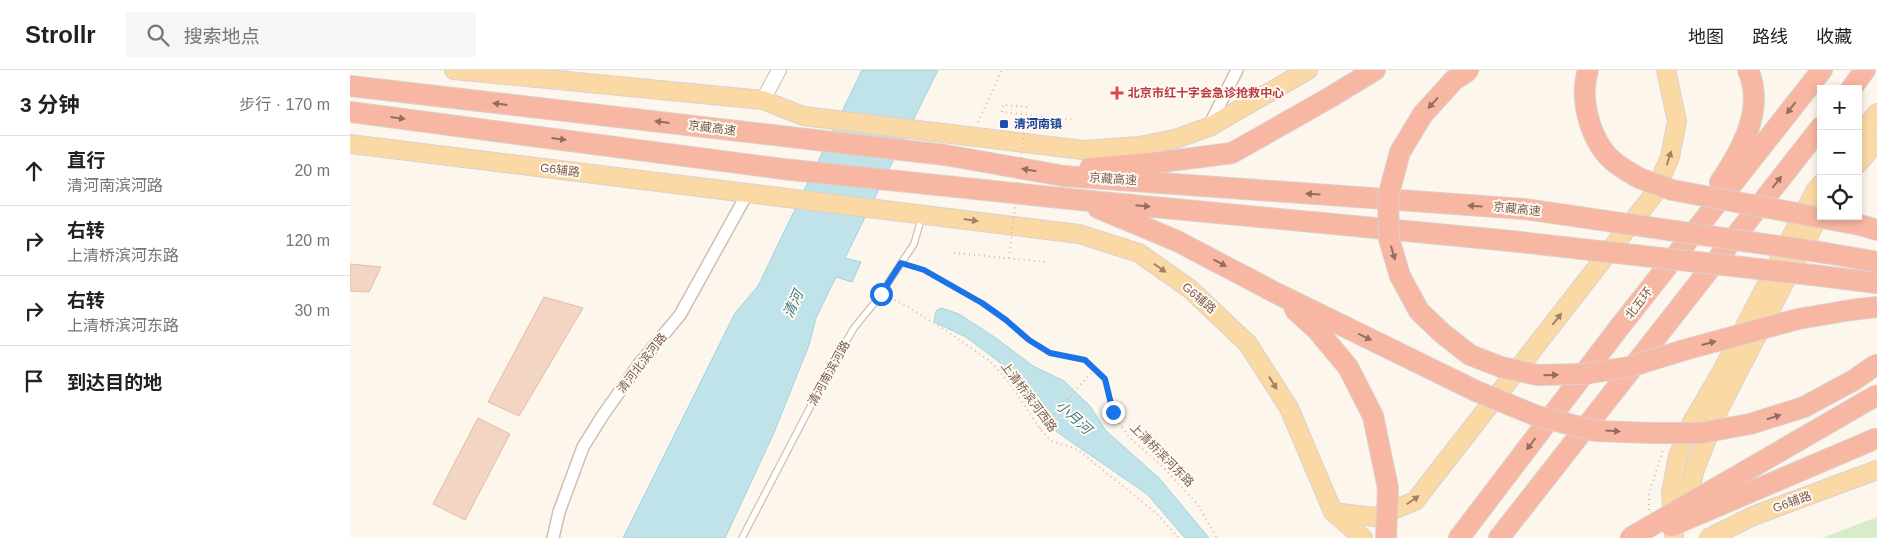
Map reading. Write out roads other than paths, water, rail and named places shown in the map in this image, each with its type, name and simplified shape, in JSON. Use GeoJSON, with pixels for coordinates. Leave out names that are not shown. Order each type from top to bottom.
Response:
{"type":"FeatureCollection","features":[{"type":"Feature","properties":{"kind":"highway"},"geometry":{"type":"LineString","coordinates":[[1064,176],[1094,167],[1162,162],[1232,153],[1375,70]]}},
{"type":"Feature","properties":{"kind":"highway"},"geometry":{"type":"LineString","coordinates":[[1469,70],[1454,80],[1423,114],[1400,152],[1388,197],[1390,240],[1400,276],[1419,311],[1442,333],[1470,355],[1502,367],[1538,375],[1584,374],[1629,367],[1684,350],[1798,320],[1877,307]]}},
{"type":"Feature","properties":{"kind":"highway"},"geometry":{"type":"LineString","coordinates":[[1588,70],[1585,79],[1587,117],[1600,144],[1612,160],[1639,178],[1672,190],[1869,227]]}},
{"type":"Feature","properties":{"kind":"highway"},"geometry":{"type":"LineString","coordinates":[[1618,329],[1724,177],[1744,142],[1752,119],[1754,97],[1751,76],[1748,70]]}},
{"type":"Feature","properties":{"kind":"highway","name":"北五环"},"geometry":{"type":"LineString","coordinates":[[1462,534],[1618,329],[1822,70]]}},
{"type":"Feature","properties":{"kind":"highway"},"geometry":{"type":"LineString","coordinates":[[1854,85],[1865,70]]}},
{"type":"Feature","properties":{"kind":"highway","name":"京藏高速"},"geometry":{"type":"LineString","coordinates":[[350,86],[945,155],[1064,176],[1524,209],[1877,262]]}},
{"type":"Feature","properties":{"kind":"highway","name":"京藏高速"},"geometry":{"type":"LineString","coordinates":[[350,112],[783,169],[1080,200],[1511,241],[1877,283]]}},
{"type":"Feature","properties":{"kind":"highway"},"geometry":{"type":"LineString","coordinates":[[1500,538],[1819,130]]}},
{"type":"Feature","properties":{"kind":"highway"},"geometry":{"type":"LineString","coordinates":[[1080,200],[1177,241],[1278,294],[1476,390],[1537,416],[1596,431],[1652,434],[1701,433],[1750,424],[1804,408],[1854,380],[1877,364]]}},
{"type":"Feature","properties":{"kind":"highway"},"geometry":{"type":"LineString","coordinates":[[1278,294],[1317,330],[1348,367],[1373,416],[1388,488],[1386,538]]}},
{"type":"Feature","properties":{"kind":"highway"},"geometry":{"type":"LineString","coordinates":[[1630,538],[1877,395]]}},
{"type":"Feature","properties":{"kind":"highway"},"geometry":{"type":"LineString","coordinates":[[1644,538],[1877,438]]}},
{"type":"Feature","properties":{"kind":"main road"},"geometry":{"type":"LineString","coordinates":[[454,70],[763,100],[803,116],[1083,150],[1139,146],[1174,139],[1208,127],[1308,70]]}},
{"type":"Feature","properties":{"kind":"main road"},"geometry":{"type":"LineString","coordinates":[[1333,512],[1375,517],[1415,501],[1654,194],[1670,157],[1678,121],[1666,70]]}},
{"type":"Feature","properties":{"kind":"main road"},"geometry":{"type":"LineString","coordinates":[[1862,132],[1877,113]]}},
{"type":"Feature","properties":{"kind":"main road"},"geometry":{"type":"LineString","coordinates":[[1862,159],[1877,141]]}},
{"type":"Feature","properties":{"kind":"main road","name":"G6辅路"},"geometry":{"type":"LineString","coordinates":[[350,144],[1079,234],[1139,253],[1190,289],[1248,344],[1289,408],[1333,512],[1363,538]]}},
{"type":"Feature","properties":{"kind":"main road"},"geometry":{"type":"LineString","coordinates":[[1674,538],[1671,494],[1678,456],[1691,424],[1817,189]]}},
{"type":"Feature","properties":{"kind":"main road"},"geometry":{"type":"LineString","coordinates":[[1679,538],[1694,469],[1718,411],[1817,220]]}},
{"type":"Feature","properties":{"kind":"main road","name":"G6辅路"},"geometry":{"type":"LineString","coordinates":[[1709,538],[1753,516],[1877,470]]}},
{"type":"Feature","properties":{"kind":"main road"},"geometry":{"type":"LineString","coordinates":[[1333,512],[1349,538]]}},
{"type":"Feature","properties":{"kind":"street"},"geometry":{"type":"LineString","coordinates":[[763,100],[779,70]]}},
{"type":"Feature","properties":{"kind":"street"},"geometry":{"type":"LineString","coordinates":[[1208,127],[1237,70]]}},
{"type":"Feature","properties":{"kind":"street","name":"清河北滨河路"},"geometry":{"type":"LineString","coordinates":[[553,538],[559,512],[583,446],[639,364],[680,315],[747,194]]}},
{"type":"Feature","properties":{"kind":"lane","name":"清河南滨河路"},"geometry":{"type":"LineString","coordinates":[[742,538],[832,365],[854,328],[881,294],[914,244],[923,214]]}},
{"type":"Feature","properties":{"kind":"water","name":"清河"},"geometry":{"type":"Polygon","coordinates":[[[862,70],[938,70],[845,258],[861,262],[852,282],[836,277],[816,318],[809,345],[773,435],[725,538],[623,538],[735,313],[758,286],[862,70]]]}},
{"type":"Feature","properties":{"kind":"water","name":"小月河"},"geometry":{"type":"Polygon","coordinates":[[[941,308],[959,314],[996,338],[1033,366],[1064,381],[1090,406],[1106,431],[1159,478],[1209,538],[1185,538],[1147,494],[1054,430],[1039,417],[1018,382],[998,361],[966,337],[934,322],[936,311],[941,308]]]}},
{"type":"Feature","properties":{"kind":"place","name":"北京市红十字会急诊抢救中心"},"geometry":{"type":"Point","coordinates":[1117,93]}},
{"type":"Feature","properties":{"kind":"place","name":"清河南镇"},"geometry":{"type":"Point","coordinates":[1004,124]}}]}
